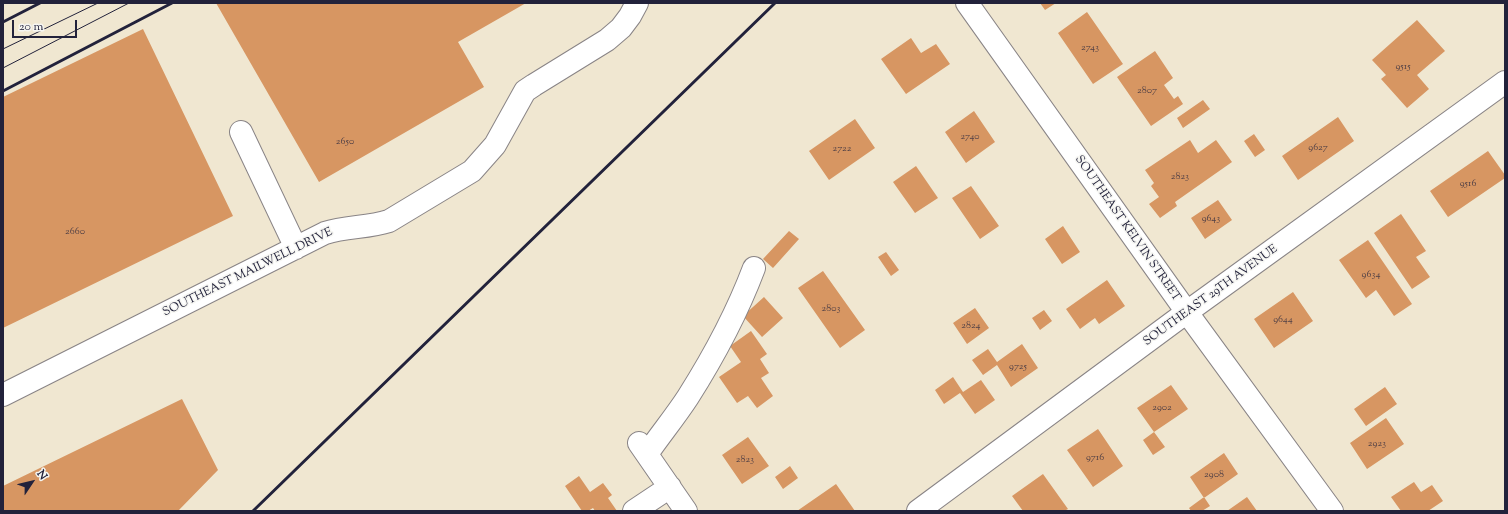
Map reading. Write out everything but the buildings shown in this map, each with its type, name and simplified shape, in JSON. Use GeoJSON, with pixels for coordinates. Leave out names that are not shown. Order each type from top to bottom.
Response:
{"type":"FeatureCollection","features":[{"type":"Feature","properties":{"kind":"street","name":"SOUTHEAST MAILWELL DRIVE"},"geometry":{"type":"LineString","coordinates":[[3,395],[325,233],[338,229],[376,225],[389,221],[472,171],[495,145],[525,91],[608,40],[621,28],[637,3]]}},
{"type":"Feature","properties":{"kind":"street","name":"SOUTHEAST KELVIN STREET"},"geometry":{"type":"LineString","coordinates":[[967,3],[1187,312],[1332,511]]}},
{"type":"Feature","properties":{"kind":"street","name":"SOUTHEAST 29TH AVENUE"},"geometry":{"type":"LineString","coordinates":[[918,511],[1187,312],[1505,82]]}},
{"type":"Feature","properties":{"kind":"street"},"geometry":{"type":"LineString","coordinates":[[241,132],[296,248]]}},
{"type":"Feature","properties":{"kind":"street"},"geometry":{"type":"LineString","coordinates":[[686,511],[643,449],[688,397],[709,362],[742,300],[754,268]]}},
{"type":"Feature","properties":{"kind":"street"},"geometry":{"type":"LineString","coordinates":[[634,511],[670,487]]}},
{"type":"Feature","properties":{"kind":"tram line"},"geometry":{"type":"LineString","coordinates":[[3,49],[98,3]]}},
{"type":"Feature","properties":{"kind":"tram line"},"geometry":{"type":"LineString","coordinates":[[3,68],[129,3]]}},
{"type":"Feature","properties":{"kind":"railway"},"geometry":{"type":"LineString","coordinates":[[3,22],[40,3]]}},
{"type":"Feature","properties":{"kind":"railway"},"geometry":{"type":"LineString","coordinates":[[3,91],[172,3]]}},
{"type":"Feature","properties":{"kind":"railway"},"geometry":{"type":"LineString","coordinates":[[253,511],[775,3]]}}]}
